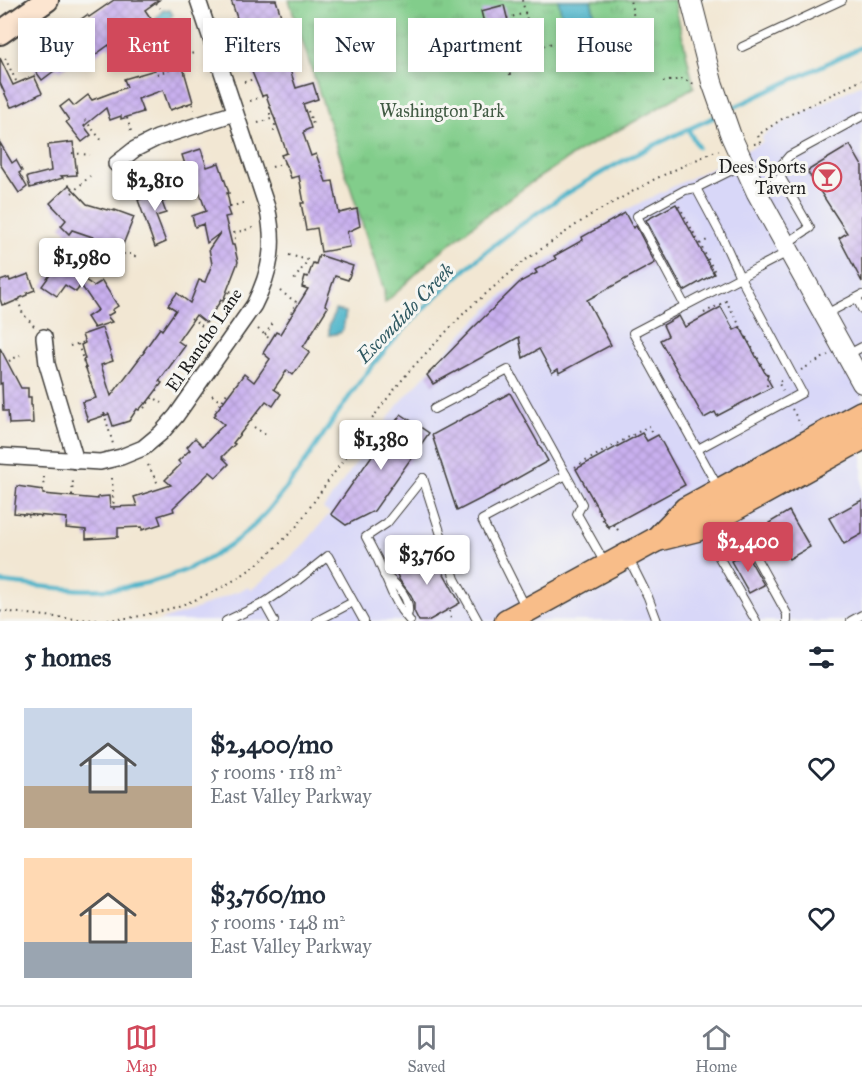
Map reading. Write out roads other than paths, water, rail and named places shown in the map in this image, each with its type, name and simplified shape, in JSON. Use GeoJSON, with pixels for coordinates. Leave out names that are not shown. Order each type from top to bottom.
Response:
{"type":"FeatureCollection","features":[{"type":"Feature","properties":{"kind":"main road"},"geometry":{"type":"LineString","coordinates":[[0,33],[47,0]]}},
{"type":"Feature","properties":{"kind":"main road"},"geometry":{"type":"LineString","coordinates":[[657,539],[686,509],[862,413]]}},
{"type":"Feature","properties":{"kind":"main road"},"geometry":{"type":"LineString","coordinates":[[514,618],[657,539],[697,529],[714,530],[862,438]]}},
{"type":"Feature","properties":{"kind":"street","name":"El Rancho Lane"},"geometry":{"type":"LineString","coordinates":[[0,456],[100,462],[143,448],[161,434],[176,416],[254,305],[263,286],[272,251],[271,222],[198,0]]}},
{"type":"Feature","properties":{"kind":"street"},"geometry":{"type":"LineString","coordinates":[[691,0],[705,86],[757,193],[825,315],[854,351],[862,383]]}},
{"type":"Feature","properties":{"kind":"street"},"geometry":{"type":"LineString","coordinates":[[116,164],[135,148],[157,138],[236,113]]}},
{"type":"Feature","properties":{"kind":"street"},"geometry":{"type":"LineString","coordinates":[[44,337],[47,364],[76,461]]}},
{"type":"Feature","properties":{"kind":"lane"},"geometry":{"type":"LineString","coordinates":[[742,47],[842,0]]}},
{"type":"Feature","properties":{"kind":"lane"},"geometry":{"type":"LineString","coordinates":[[720,491],[633,333],[740,277],[787,247],[810,228],[781,178],[783,163],[789,156],[862,116]]}},
{"type":"Feature","properties":{"kind":"lane"},"geometry":{"type":"LineString","coordinates":[[685,306],[637,216],[685,190],[696,188],[737,149]]}},
{"type":"Feature","properties":{"kind":"lane"},"geometry":{"type":"LineString","coordinates":[[757,193],[781,178]]}},
{"type":"Feature","properties":{"kind":"lane"},"geometry":{"type":"LineString","coordinates":[[696,188],[802,393],[698,449]]}},
{"type":"Feature","properties":{"kind":"lane"},"geometry":{"type":"LineString","coordinates":[[825,315],[859,296],[862,309]]}},
{"type":"Feature","properties":{"kind":"lane"},"geometry":{"type":"LineString","coordinates":[[434,409],[508,370],[582,504],[577,514],[648,597],[657,621]]}},
{"type":"Feature","properties":{"kind":"lane"},"geometry":{"type":"LineString","coordinates":[[514,618],[482,520],[566,475]]}},
{"type":"Feature","properties":{"kind":"lane"},"geometry":{"type":"LineString","coordinates":[[409,619],[401,610],[366,537],[387,523],[423,478],[455,579],[478,621]]}},
{"type":"Feature","properties":{"kind":"lane"},"geometry":{"type":"LineString","coordinates":[[756,621],[716,552],[714,530],[750,548],[787,614],[787,621]]}},
{"type":"Feature","properties":{"kind":"lane"},"geometry":{"type":"LineString","coordinates":[[226,621],[264,603],[328,556],[364,621]]}},
{"type":"Feature","properties":{"kind":"lane"},"geometry":{"type":"LineString","coordinates":[[317,621],[354,602]]}},
{"type":"Feature","properties":{"kind":"lane"},"geometry":{"type":"LineString","coordinates":[[264,603],[274,621]]}},
{"type":"Feature","properties":{"kind":"lane"},"geometry":{"type":"LineString","coordinates":[[851,621],[862,615]]}},
{"type":"Feature","properties":{"kind":"water"},"geometry":{"type":"Polygon","coordinates":[[[558,0],[591,0],[595,18],[562,18],[558,0]]]}},
{"type":"Feature","properties":{"kind":"water"},"geometry":{"type":"Polygon","coordinates":[[[163,10],[170,10],[173,15],[169,18],[156,18],[163,10]]]}},
{"type":"Feature","properties":{"kind":"water"},"geometry":{"type":"Polygon","coordinates":[[[335,310],[346,312],[343,329],[340,333],[329,335],[329,324],[335,310]]]}},
{"type":"Feature","properties":{"kind":"waterway","name":"Escondido Creek"},"geometry":{"type":"LineString","coordinates":[[726,111],[862,47]]}},
{"type":"Feature","properties":{"kind":"waterway","name":"Escondido Creek"},"geometry":{"type":"LineString","coordinates":[[0,582],[79,590],[126,587],[166,578],[203,562],[221,551],[267,512],[297,474],[352,392],[380,356],[420,313],[475,261],[530,218],[589,180],[719,115]]}},
{"type":"Feature","properties":{"kind":"waterway"},"geometry":{"type":"LineString","coordinates":[[688,129],[698,147]]}},
{"type":"Feature","properties":{"kind":"place","name":"Dees Sports Tavern"},"geometry":{"type":"Point","coordinates":[827,177]}},
{"type":"Feature","properties":{"kind":"park label","name":"Washington Park"},"geometry":{"type":"Point","coordinates":[442,111]}}]}
